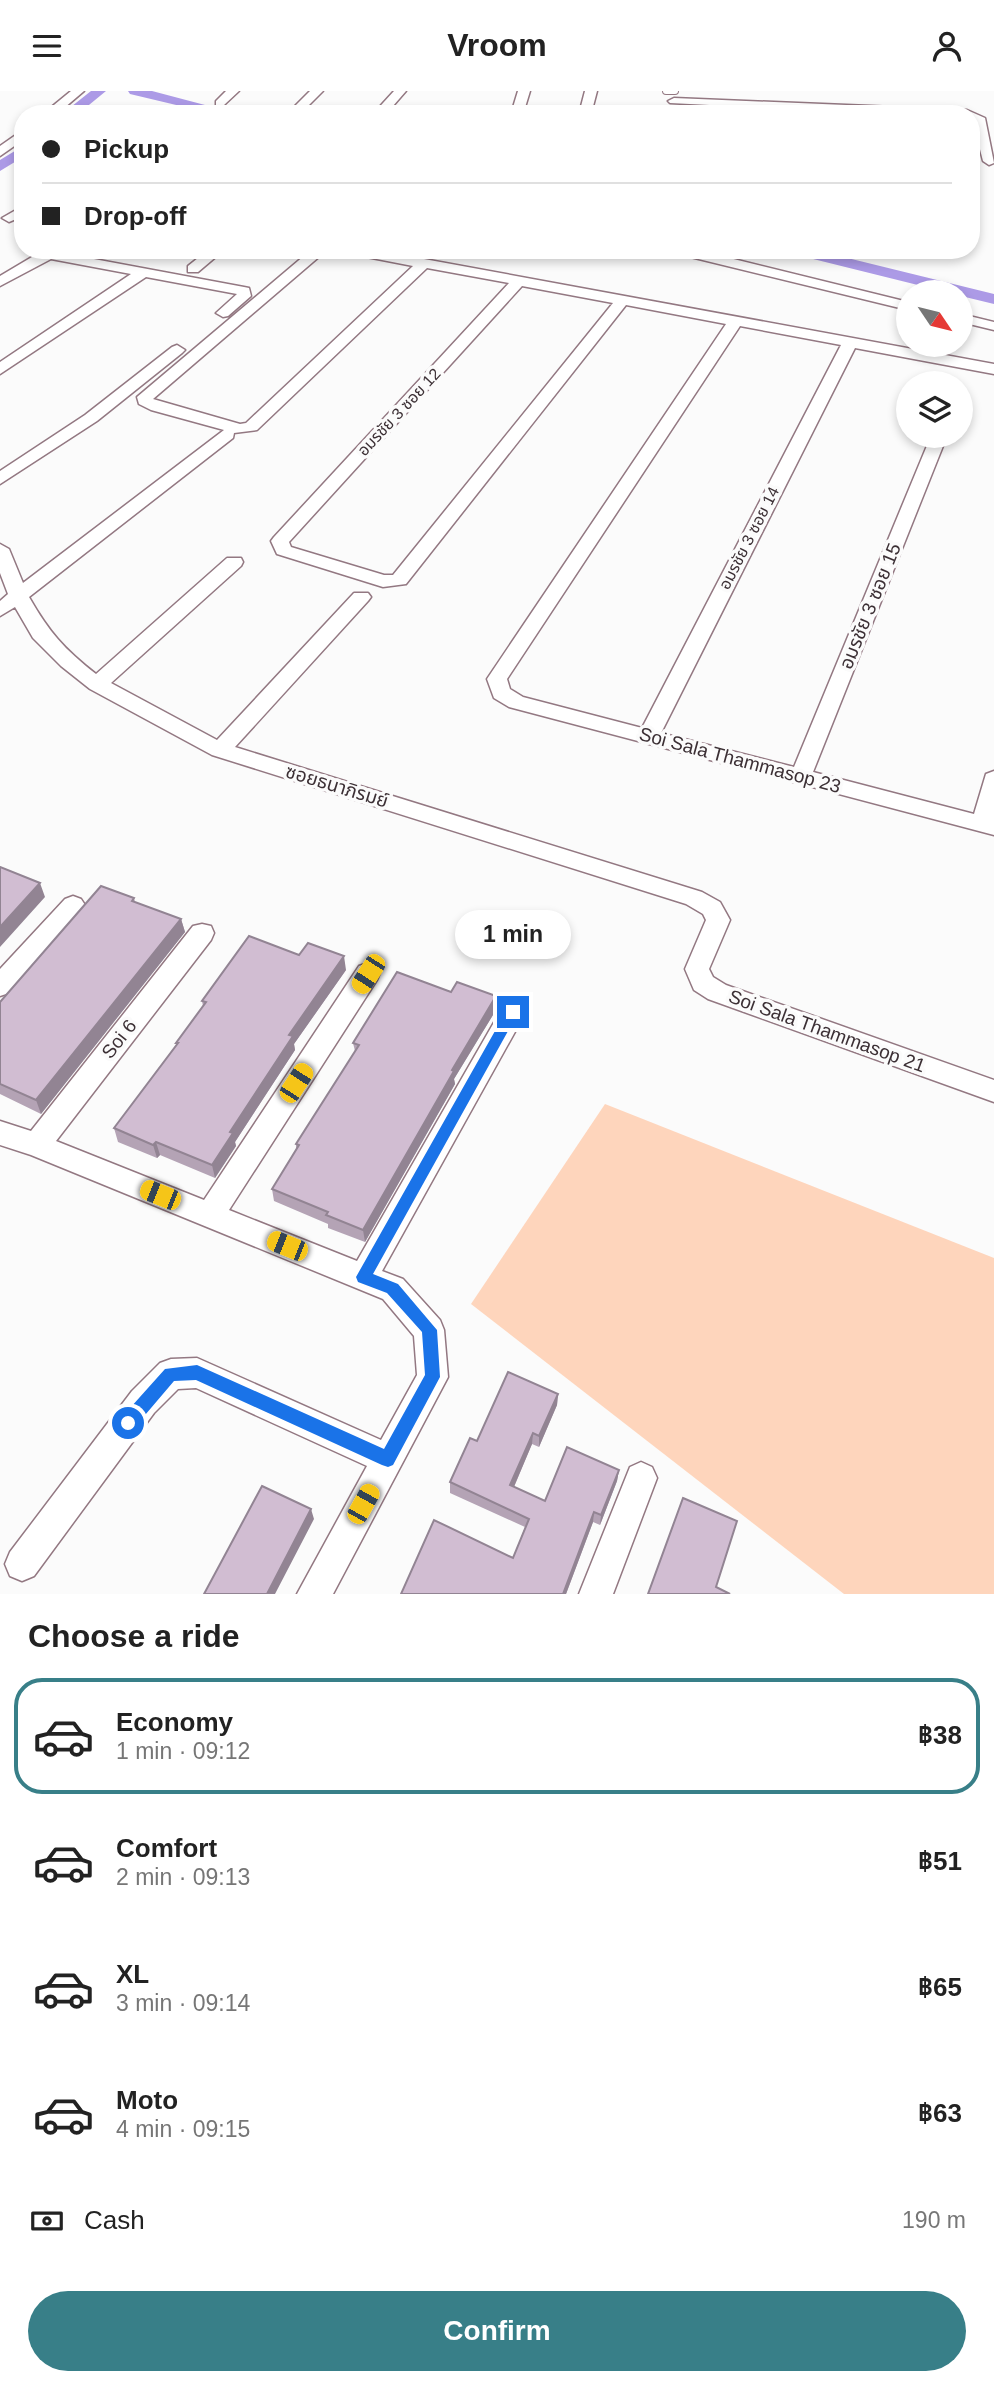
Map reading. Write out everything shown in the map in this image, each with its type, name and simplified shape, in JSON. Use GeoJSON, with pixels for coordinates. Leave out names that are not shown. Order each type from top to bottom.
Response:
{"type":"FeatureCollection","features":[{"type":"Feature","properties":{"kind":"street"},"geometry":{"type":"LineString","coordinates":[[60,105],[78,91]]}},
{"type":"Feature","properties":{"kind":"street"},"geometry":{"type":"LineString","coordinates":[[220,103],[233,91]]}},
{"type":"Feature","properties":{"kind":"street"},"geometry":{"type":"LineString","coordinates":[[302,105],[317,91]]}},
{"type":"Feature","properties":{"kind":"street"},"geometry":{"type":"LineString","coordinates":[[387,105],[400,91]]}},
{"type":"Feature","properties":{"kind":"street"},"geometry":{"type":"LineString","coordinates":[[672,98],[722,105]]}},
{"type":"Feature","properties":{"kind":"street"},"geometry":{"type":"LineString","coordinates":[[980,122],[989,161]]}},
{"type":"Feature","properties":{"kind":"street"},"geometry":{"type":"LineString","coordinates":[[0,152],[14,141]]}},
{"type":"Feature","properties":{"kind":"street"},"geometry":{"type":"LineString","coordinates":[[9,218],[14,215]]}},
{"type":"Feature","properties":{"kind":"street"},"geometry":{"type":"LineString","coordinates":[[0,282],[39,259]]}},
{"type":"Feature","properties":{"kind":"street"},"geometry":{"type":"LineString","coordinates":[[0,479],[91,418],[245,293],[240,289],[74,259]]}},
{"type":"Feature","properties":{"kind":"street"},"geometry":{"type":"LineString","coordinates":[[192,269],[205,259]]}},
{"type":"Feature","properties":{"kind":"street"},"geometry":{"type":"LineString","coordinates":[[309,259],[145,397],[145,401],[157,407],[240,429],[251,427],[423,264]]}},
{"type":"Feature","properties":{"kind":"street"},"geometry":{"type":"LineString","coordinates":[[397,259],[994,369]]}},
{"type":"Feature","properties":{"kind":"street"},"geometry":{"type":"LineString","coordinates":[[716,259],[896,303]]}},
{"type":"Feature","properties":{"kind":"street"},"geometry":{"type":"LineString","coordinates":[[0,369],[145,271]]}},
{"type":"Feature","properties":{"kind":"street","name":"อมรชัย 3 ซอย 12"},"geometry":{"type":"LineString","coordinates":[[518,282],[280,541],[283,549],[383,581],[399,580],[622,301]]}},
{"type":"Feature","properties":{"kind":"street"},"geometry":{"type":"LineString","coordinates":[[973,321],[994,326]]}},
{"type":"Feature","properties":{"kind":"street"},"geometry":{"type":"LineString","coordinates":[[498,679],[735,322]]}},
{"type":"Feature","properties":{"kind":"street","name":"อมรชัย 3 ซอย 14"},"geometry":{"type":"LineString","coordinates":[[649,735],[850,342]]}},
{"type":"Feature","properties":{"kind":"street"},"geometry":{"type":"LineString","coordinates":[[965,371],[968,364]]}},
{"type":"Feature","properties":{"kind":"street"},"geometry":{"type":"LineString","coordinates":[[0,610],[227,434]]}},
{"type":"Feature","properties":{"kind":"street","name":"อมรชัย 3 ซอย 15"},"geometry":{"type":"LineString","coordinates":[[801,776],[934,448]]}},
{"type":"Feature","properties":{"kind":"street","name":"ซอยธนาภิรมย์"},"geometry":{"type":"LineString","coordinates":[[0,549],[18,595],[40,634],[68,662],[135,707],[220,750],[694,898],[712,908],[718,920],[708,943]]}},
{"type":"Feature","properties":{"kind":"street"},"geometry":{"type":"LineString","coordinates":[[97,684],[234,562]]}},
{"type":"Feature","properties":{"kind":"street"},"geometry":{"type":"LineString","coordinates":[[220,750],[361,597]]}},
{"type":"Feature","properties":{"kind":"street","name":"Soi Sala Thammasop 23"},"geometry":{"type":"LineString","coordinates":[[498,679],[501,693],[516,702],[988,825]]}},
{"type":"Feature","properties":{"kind":"street"},"geometry":{"type":"LineString","coordinates":[[988,825],[994,779]]}},
{"type":"Feature","properties":{"kind":"street"},"geometry":{"type":"LineString","coordinates":[[0,986],[73,905]]}},
{"type":"Feature","properties":{"kind":"street","name":"Soi 6"},"geometry":{"type":"LineString","coordinates":[[37,1145],[202,933]]}},
{"type":"Feature","properties":{"kind":"street","name":"Soi Sala Thammasop 21"},"geometry":{"type":"LineString","coordinates":[[708,943],[697,969],[703,983],[716,992],[994,1091]]}},
{"type":"Feature","properties":{"kind":"street"},"geometry":{"type":"LineString","coordinates":[[210,1215],[368,974]]}},
{"type":"Feature","properties":{"kind":"street"},"geometry":{"type":"LineString","coordinates":[[363,1277],[513,1012]]}},
{"type":"Feature","properties":{"kind":"street"},"geometry":{"type":"LineString","coordinates":[[0,1133],[37,1145],[393,1289],[429,1330],[433,1377],[314,1594]]}},
{"type":"Feature","properties":{"kind":"street"},"geometry":{"type":"LineString","coordinates":[[22,1564],[143,1402],[171,1374],[197,1373],[388,1459]]}},
{"type":"Feature","properties":{"kind":"street"},"geometry":{"type":"LineString","coordinates":[[596,1594],[641,1478]]}},
{"type":"Feature","properties":{"kind":"shaded area"},"geometry":{"type":"Polygon","coordinates":[[[605,1104],[994,1258],[994,1594],[844,1594],[471,1304],[605,1104]]]}},
{"type":"Feature","properties":{"kind":"building"},"geometry":{"type":"Polygon","coordinates":[[[0,867],[40,883],[0,927],[0,867]]]}},
{"type":"Feature","properties":{"kind":"building"},"geometry":{"type":"Polygon","coordinates":[[[101,886],[181,919],[36,1100],[0,1084],[0,1002],[101,886]]]}},
{"type":"Feature","properties":{"kind":"building"},"geometry":{"type":"Polygon","coordinates":[[[249,936],[299,955],[308,943],[344,956],[289,1035],[293,1036],[230,1132],[233,1133],[212,1165],[156,1142],[153,1145],[114,1128],[178,1043],[206,1002],[202,1001],[249,936]]]}},
{"type":"Feature","properties":{"kind":"building"},"geometry":{"type":"Polygon","coordinates":[[[397,972],[451,992],[457,982],[496,996],[363,1230],[272,1189],[299,1145],[296,1144],[359,1045],[353,1043],[397,972]]]}},
{"type":"Feature","properties":{"kind":"building"},"geometry":{"type":"Polygon","coordinates":[[[508,1372],[558,1394],[539,1436],[533,1433],[510,1485],[545,1501],[567,1447],[619,1470],[601,1515],[594,1512],[563,1594],[401,1594],[434,1520],[513,1558],[529,1519],[450,1482],[470,1438],[477,1441],[508,1372]]]}},
{"type":"Feature","properties":{"kind":"building"},"geometry":{"type":"Polygon","coordinates":[[[262,1486],[311,1509],[267,1594],[204,1594],[262,1486]]]}},
{"type":"Feature","properties":{"kind":"building"},"geometry":{"type":"Polygon","coordinates":[[[683,1498],[737,1521],[716,1587],[730,1594],[648,1594],[683,1498]]]}},
{"type":"Feature","properties":{"kind":"waterway"},"geometry":{"type":"LineString","coordinates":[[81,105],[99,91]]}},
{"type":"Feature","properties":{"kind":"waterway"},"geometry":{"type":"LineString","coordinates":[[135,91],[194,105]]}},
{"type":"Feature","properties":{"kind":"waterway"},"geometry":{"type":"LineString","coordinates":[[0,167],[14,157]]}},
{"type":"Feature","properties":{"kind":"waterway"},"geometry":{"type":"LineString","coordinates":[[832,259],[994,299]]}},
{"type":"Feature","properties":{"kind":"route"},"geometry":{"type":"LineString","coordinates":[[128,1423],[143,1402],[171,1374],[197,1373],[388,1459],[433,1377],[429,1330],[393,1289],[363,1277],[513,1012]]}}]}
